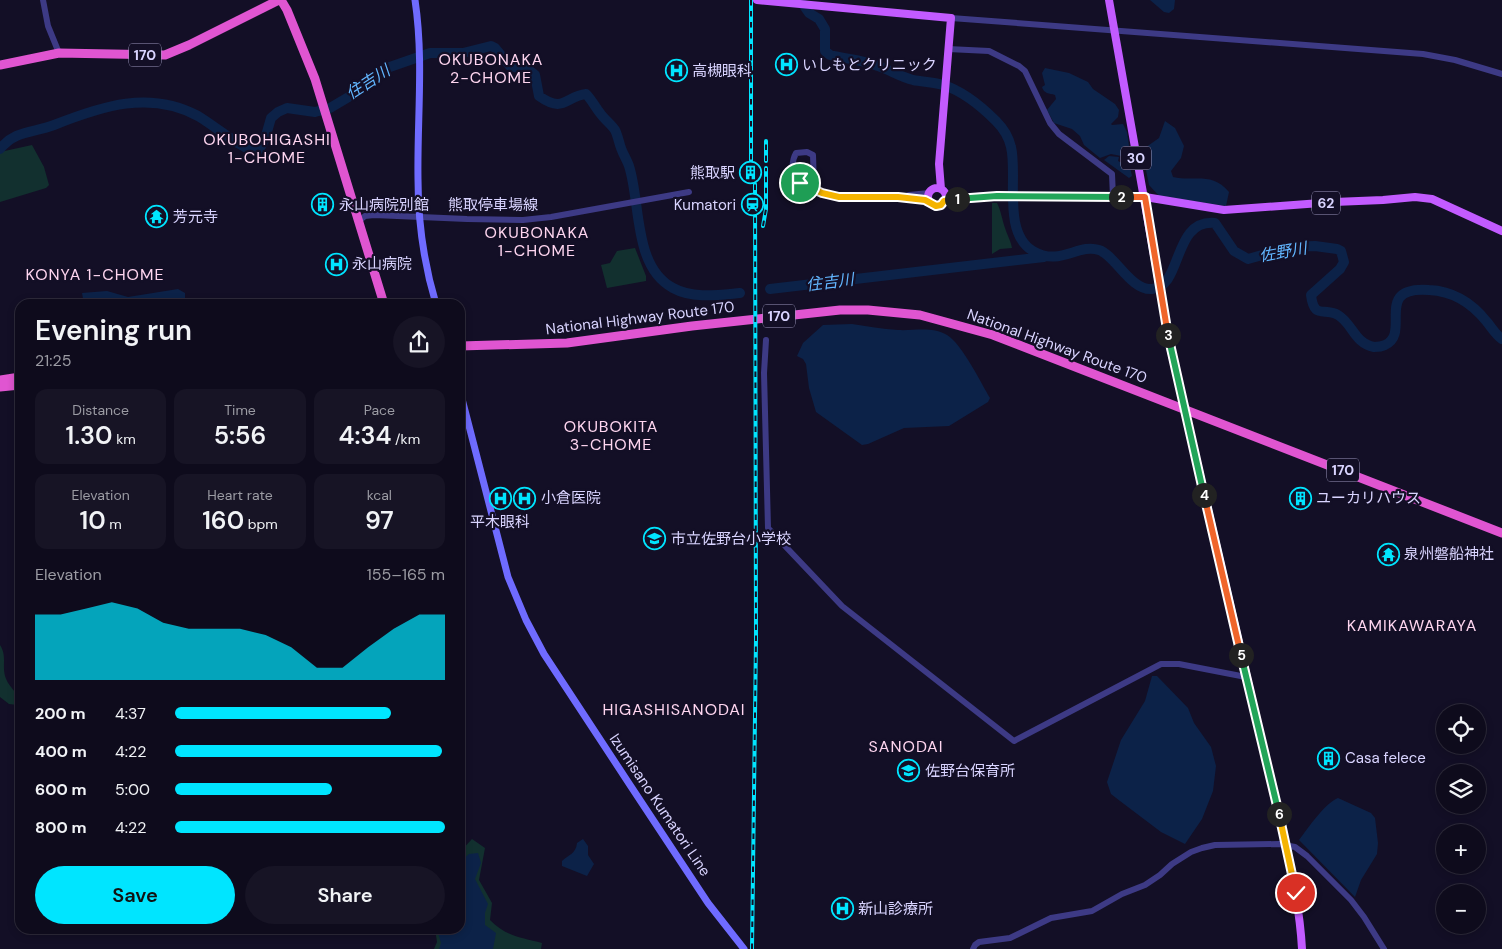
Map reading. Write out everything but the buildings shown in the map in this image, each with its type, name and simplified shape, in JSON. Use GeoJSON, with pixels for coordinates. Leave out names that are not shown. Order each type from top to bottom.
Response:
{"type":"FeatureCollection","features":[{"type":"Feature","properties":{"kind":"highway","name":"170"},"geometry":{"type":"LineString","coordinates":[[0,65],[59,53],[165,55],[280,0],[302,45],[382,299]]}},
{"type":"Feature","properties":{"kind":"highway","name":"National Highway Route 170"},"geometry":{"type":"LineString","coordinates":[[465,346],[567,343],[817,312],[868,310],[920,315],[988,333],[1502,533]]}},
{"type":"Feature","properties":{"kind":"highway"},"geometry":{"type":"LineString","coordinates":[[0,380],[15,378]]}},
{"type":"Feature","properties":{"kind":"highway"},"geometry":{"type":"LineString","coordinates":[[0,387],[15,386]]}},
{"type":"Feature","properties":{"kind":"main road"},"geometry":{"type":"LineString","coordinates":[[414,0],[420,52],[419,216],[435,299]]}},
{"type":"Feature","properties":{"kind":"main road"},"geometry":{"type":"LineString","coordinates":[[757,0],[951,18],[939,164],[942,190],[946,198],[944,201]]}},
{"type":"Feature","properties":{"kind":"main road","name":"30"},"geometry":{"type":"LineString","coordinates":[[1109,0],[1136,158],[1145,197],[1160,294],[1184,408],[1286,845],[1296,893],[1302,949]]}},
{"type":"Feature","properties":{"kind":"main road"},"geometry":{"type":"LineString","coordinates":[[930,195],[939,164]]}},
{"type":"Feature","properties":{"kind":"main road","name":"62"},"geometry":{"type":"LineString","coordinates":[[976,197],[942,190],[930,195],[933,205],[938,206],[944,201],[976,197],[1145,197],[1224,210],[1415,197],[1432,199],[1502,231]]}},
{"type":"Feature","properties":{"kind":"main road","name":"Izumisano Kumatori Line"},"geometry":{"type":"LineString","coordinates":[[465,411],[508,577],[531,629],[544,654],[708,903],[743,948]]}},
{"type":"Feature","properties":{"kind":"street"},"geometry":{"type":"LineString","coordinates":[[43,0],[48,26],[59,53]]}},
{"type":"Feature","properties":{"kind":"street"},"geometry":{"type":"LineString","coordinates":[[951,18],[1423,54],[1455,60],[1502,74]]}},
{"type":"Feature","properties":{"kind":"street"},"geometry":{"type":"LineString","coordinates":[[948,49],[989,52],[1019,66],[1025,71],[1050,123],[1059,134],[1112,174],[1113,197]]}},
{"type":"Feature","properties":{"kind":"street"},"geometry":{"type":"LineString","coordinates":[[819,191],[814,184],[813,155],[807,152],[796,153],[793,176],[800,183],[828,195],[839,197],[930,195]]}},
{"type":"Feature","properties":{"kind":"street","name":"熊取停車場線"},"geometry":{"type":"LineString","coordinates":[[359,222],[365,216],[374,215],[477,220],[523,220],[689,192]]}},
{"type":"Feature","properties":{"kind":"street"},"geometry":{"type":"LineString","coordinates":[[766,340],[764,373],[768,528],[842,606],[1014,741],[1161,664],[1179,664],[1246,677]]}},
{"type":"Feature","properties":{"kind":"street"},"geometry":{"type":"LineString","coordinates":[[973,949],[975,944],[979,942],[1010,938],[1051,918],[1092,911],[1150,881],[1191,852],[1216,845],[1286,845],[1302,850],[1351,900],[1384,949]]}},
{"type":"Feature","properties":{"kind":"green space"},"geometry":{"type":"Polygon","coordinates":[[[32,145],[44,167],[49,185],[46,188],[0,202],[0,152],[32,145]]]}},
{"type":"Feature","properties":{"kind":"green space"},"geometry":{"type":"Polygon","coordinates":[[[992,203],[997,203],[1012,248],[1000,249],[992,254],[992,203]]]}},
{"type":"Feature","properties":{"kind":"green space"},"geometry":{"type":"Polygon","coordinates":[[[635,248],[646,276],[646,281],[607,288],[601,265],[610,263],[617,251],[635,248]]]}},
{"type":"Feature","properties":{"kind":"green space"},"geometry":{"type":"Polygon","coordinates":[[[0,645],[4,656],[5,676],[15,693],[15,705],[9,704],[0,697],[0,645]]]}},
{"type":"Feature","properties":{"kind":"green space"},"geometry":{"type":"Polygon","coordinates":[[[472,839],[485,848],[479,880],[492,903],[490,920],[508,933],[542,943],[541,949],[434,949],[437,942],[436,934],[465,934],[465,847],[472,839]]]}},
{"type":"Feature","properties":{"kind":"water"},"geometry":{"type":"Polygon","coordinates":[[[1150,0],[1175,0],[1174,9],[1169,13],[1164,12],[1150,0]]]}},
{"type":"Feature","properties":{"kind":"water"},"geometry":{"type":"Polygon","coordinates":[[[1045,68],[1069,73],[1088,82],[1093,89],[1115,104],[1119,110],[1118,117],[1111,124],[1123,124],[1127,132],[1130,153],[1126,157],[1111,154],[1100,158],[1084,145],[1080,136],[1072,129],[1054,123],[1047,110],[1056,99],[1055,95],[1045,92],[1042,87],[1045,85],[1042,73],[1045,68]]]}},
{"type":"Feature","properties":{"kind":"water"},"geometry":{"type":"Polygon","coordinates":[[[1165,121],[1175,128],[1184,146],[1181,158],[1171,171],[1173,177],[1203,178],[1216,182],[1229,192],[1226,206],[1159,196],[1149,185],[1142,150],[1159,138],[1165,121]]]}},
{"type":"Feature","properties":{"kind":"water"},"geometry":{"type":"Polygon","coordinates":[[[1109,156],[1119,157],[1118,161],[1130,167],[1132,176],[1129,178],[1104,160],[1109,156]]]}},
{"type":"Feature","properties":{"kind":"water"},"geometry":{"type":"Polygon","coordinates":[[[178,289],[185,293],[185,299],[83,299],[82,293],[107,291],[128,297],[178,289]]]}},
{"type":"Feature","properties":{"kind":"water"},"geometry":{"type":"Polygon","coordinates":[[[852,324],[898,330],[929,330],[947,335],[959,347],[971,364],[990,398],[988,402],[949,426],[904,428],[862,445],[816,412],[809,388],[806,364],[803,359],[797,356],[803,343],[823,325],[852,324]]]}},
{"type":"Feature","properties":{"kind":"water"},"geometry":{"type":"Polygon","coordinates":[[[1152,676],[1157,676],[1188,708],[1194,723],[1211,747],[1216,766],[1213,791],[1202,819],[1185,844],[1161,832],[1111,794],[1107,782],[1121,740],[1145,701],[1152,676]]]}},
{"type":"Feature","properties":{"kind":"water"},"geometry":{"type":"Polygon","coordinates":[[[1338,798],[1371,813],[1375,818],[1378,843],[1377,854],[1361,880],[1355,897],[1299,840],[1322,810],[1338,798]]]}},
{"type":"Feature","properties":{"kind":"water"},"geometry":{"type":"Polygon","coordinates":[[[583,839],[588,846],[588,855],[594,864],[587,876],[562,866],[562,861],[573,852],[577,843],[583,839]]]}},
{"type":"Feature","properties":{"kind":"water"},"geometry":{"type":"Polygon","coordinates":[[[478,853],[481,863],[475,879],[488,904],[485,913],[485,925],[496,933],[493,949],[439,949],[441,943],[438,934],[465,934],[465,858],[469,854],[478,853]]]}},
{"type":"Feature","properties":{"kind":"waterway","name":"佐野川"},"geometry":{"type":"LineString","coordinates":[[800,0],[809,13],[819,19],[825,29],[825,51],[830,55],[866,62],[909,79],[939,84],[958,91],[985,110],[999,124],[1011,147],[1014,218],[1017,231],[1023,243],[1033,251],[1052,257],[1084,249],[1099,250],[1111,258],[1130,279],[1144,288],[1152,289],[1162,285],[1169,277],[1184,242],[1191,231],[1201,225],[1215,223],[1234,251],[1248,259],[1291,247],[1315,246],[1341,251],[1344,262],[1340,269],[1311,295],[1312,303],[1317,310],[1338,315],[1362,342],[1367,345],[1381,347],[1392,339],[1395,331],[1397,302],[1402,295],[1412,291],[1429,290],[1446,293],[1461,299],[1475,309],[1502,339]]}},
{"type":"Feature","properties":{"kind":"waterway","name":"住吉川"},"geometry":{"type":"LineString","coordinates":[[0,149],[18,135],[46,128],[108,107],[144,102],[180,108],[198,116],[233,140],[256,152],[265,139],[271,118],[278,112],[287,108],[315,112],[330,108],[352,95],[387,68],[430,53],[463,53],[491,46],[495,48],[510,66],[530,71],[535,75],[539,96],[554,104],[560,104],[579,95],[586,94],[615,130],[633,181],[640,233],[645,250],[651,265],[660,278],[673,288],[689,294],[723,295],[740,293]]}},
{"type":"Feature","properties":{"kind":"waterway"},"geometry":{"type":"LineString","coordinates":[[770,289],[1044,257]]}},
{"type":"Feature","properties":{"kind":"railway"},"geometry":{"type":"LineString","coordinates":[[751,0],[751,162]]}},
{"type":"Feature","properties":{"kind":"railway"},"geometry":{"type":"LineString","coordinates":[[766,141],[766,161]]}},
{"type":"Feature","properties":{"kind":"railway"},"geometry":{"type":"LineString","coordinates":[[763,226],[766,209],[766,168]]}},
{"type":"Feature","properties":{"kind":"railway"},"geometry":{"type":"LineString","coordinates":[[752,949],[756,638],[755,184]]}},
{"type":"Feature","properties":{"kind":"place","name":"いしもとクリニック"},"geometry":{"type":"Point","coordinates":[786,65]}},
{"type":"Feature","properties":{"kind":"place","name":"高槻眼科"},"geometry":{"type":"Point","coordinates":[676,71]}},
{"type":"Feature","properties":{"kind":"place","name":"熊取駅"},"geometry":{"type":"Point","coordinates":[751,173]}},
{"type":"Feature","properties":{"kind":"place","name":"永山病院別館"},"geometry":{"type":"Point","coordinates":[323,205]}},
{"type":"Feature","properties":{"kind":"place","name":"Kumatori"},"geometry":{"type":"Point","coordinates":[752,205]}},
{"type":"Feature","properties":{"kind":"place","name":"芳元寺"},"geometry":{"type":"Point","coordinates":[157,217]}},
{"type":"Feature","properties":{"kind":"place","name":"永山病院"},"geometry":{"type":"Point","coordinates":[336,264]}},
{"type":"Feature","properties":{"kind":"place","name":"小倉医院"},"geometry":{"type":"Point","coordinates":[525,498]}},
{"type":"Feature","properties":{"kind":"place","name":"ユーカリハウス"},"geometry":{"type":"Point","coordinates":[1300,498]}},
{"type":"Feature","properties":{"kind":"place","name":"平木眼科"},"geometry":{"type":"Point","coordinates":[500,499]}},
{"type":"Feature","properties":{"kind":"place","name":"市立佐野台小学校"},"geometry":{"type":"Point","coordinates":[655,539]}},
{"type":"Feature","properties":{"kind":"place","name":"泉州磐船神社"},"geometry":{"type":"Point","coordinates":[1388,554]}},
{"type":"Feature","properties":{"kind":"place","name":"Casa felece"},"geometry":{"type":"Point","coordinates":[1329,758]}},
{"type":"Feature","properties":{"kind":"place","name":"佐野台保育所"},"geometry":{"type":"Point","coordinates":[909,771]}},
{"type":"Feature","properties":{"kind":"place","name":"新山診療所"},"geometry":{"type":"Point","coordinates":[842,909]}},
{"type":"Feature","properties":{"kind":"district","name":"OKUBONAKA 2-CHOME"},"geometry":{"type":"Point","coordinates":[491,68]}},
{"type":"Feature","properties":{"kind":"district","name":"OKUBOHIGASHI 1-CHOME"},"geometry":{"type":"Point","coordinates":[267,148]}},
{"type":"Feature","properties":{"kind":"district","name":"OKUBONAKA 1-CHOME"},"geometry":{"type":"Point","coordinates":[537,241]}},
{"type":"Feature","properties":{"kind":"district","name":"KONYA 1-CHOME"},"geometry":{"type":"Point","coordinates":[95,274]}},
{"type":"Feature","properties":{"kind":"district","name":"OKUBOKITA 3-CHOME"},"geometry":{"type":"Point","coordinates":[611,435]}},
{"type":"Feature","properties":{"kind":"district","name":"KAMIKAWARAYA"},"geometry":{"type":"Point","coordinates":[1412,625]}},
{"type":"Feature","properties":{"kind":"district","name":"HIGASHISANODAI"},"geometry":{"type":"Point","coordinates":[674,709]}},
{"type":"Feature","properties":{"kind":"district","name":"SANODAI"},"geometry":{"type":"Point","coordinates":[906,746]}},
{"type":"Feature","properties":{"kind":"route"},"geometry":{"type":"LineString","coordinates":[[800,183],[822,193],[839,197],[898,197],[925,200],[936,206],[941,205],[944,201],[954,199],[997,196],[1145,197],[1170,346],[1296,893]]}}]}
